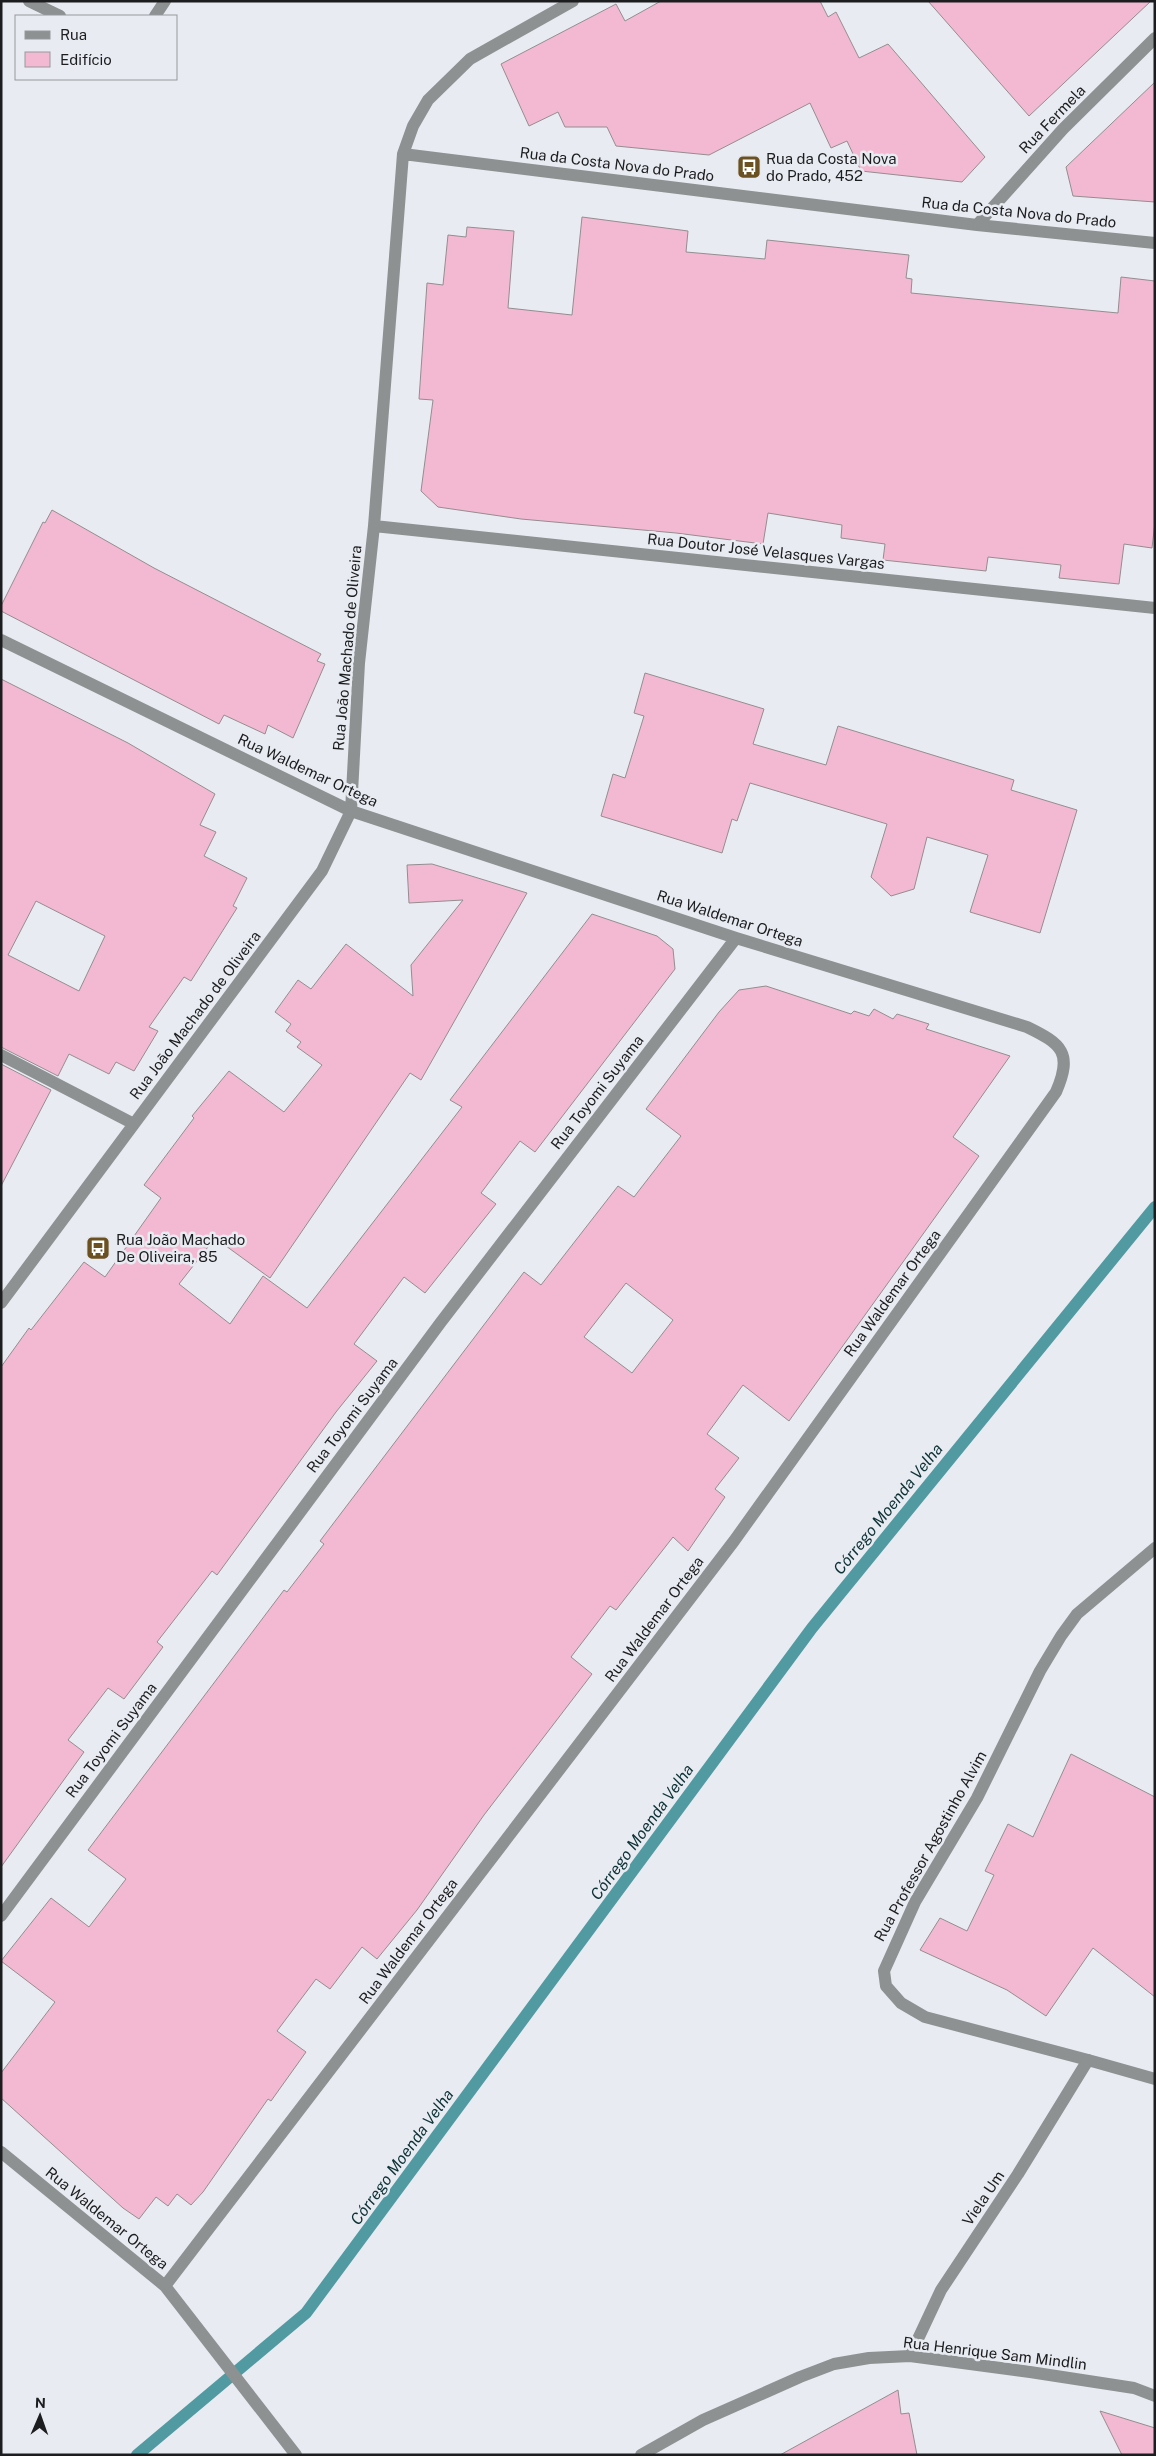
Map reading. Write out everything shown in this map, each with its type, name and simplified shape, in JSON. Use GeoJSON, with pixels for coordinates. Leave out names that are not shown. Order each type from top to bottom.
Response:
{"type":"FeatureCollection","features":[{"type":"Feature","properties":{"kind":"street"},"geometry":{"type":"LineString","coordinates":[[29,1],[58,15]]}},
{"type":"Feature","properties":{"kind":"street"},"geometry":{"type":"LineString","coordinates":[[156,15],[165,1]]}},
{"type":"Feature","properties":{"kind":"street","name":"Rua João Machado de Oliveira"},"geometry":{"type":"LineString","coordinates":[[1,1303],[322,871],[351,811],[359,663],[374,526],[402,154],[413,126],[428,100],[470,59],[574,1]]}},
{"type":"Feature","properties":{"kind":"street","name":"Rua Fermela"},"geometry":{"type":"LineString","coordinates":[[977,225],[1063,129],[1155,38]]}},
{"type":"Feature","properties":{"kind":"street","name":"Rua da Costa Nova do Prado"},"geometry":{"type":"LineString","coordinates":[[402,154],[977,225],[1155,243]]}},
{"type":"Feature","properties":{"kind":"street","name":"Rua Doutor José Velasques Vargas"},"geometry":{"type":"LineString","coordinates":[[374,526],[1155,608]]}},
{"type":"Feature","properties":{"kind":"street","name":"Rua Waldemar Ortega"},"geometry":{"type":"LineString","coordinates":[[1,640],[351,811],[736,938],[1026,1027],[1051,1039],[1062,1051],[1064,1064],[1061,1080],[1056,1092],[734,1541],[165,2286],[1,2152]]}},
{"type":"Feature","properties":{"kind":"street","name":"Rua Toyomi Suyama"},"geometry":{"type":"LineString","coordinates":[[1,1916],[441,1322],[736,938]]}},
{"type":"Feature","properties":{"kind":"street"},"geometry":{"type":"LineString","coordinates":[[1,1055],[134,1124]]}},
{"type":"Feature","properties":{"kind":"street","name":"Rua Professor Agostinho Alvim"},"geometry":{"type":"LineString","coordinates":[[1155,1548],[1077,1614],[1061,1636],[1040,1671],[977,1798],[915,1902],[884,1971],[886,1986],[901,2003],[925,2017],[1155,2078]]}},
{"type":"Feature","properties":{"kind":"street","name":"Viela Um"},"geometry":{"type":"LineString","coordinates":[[910,2356],[941,2290],[1018,2174],[1088,2060]]}},
{"type":"Feature","properties":{"kind":"street"},"geometry":{"type":"LineString","coordinates":[[165,2286],[296,2455]]}},
{"type":"Feature","properties":{"kind":"street","name":"Rua Henrique Sam Mindlin"},"geometry":{"type":"LineString","coordinates":[[641,2455],[703,2420],[817,2370],[834,2364],[869,2358],[910,2356],[1134,2388],[1155,2396]]}},
{"type":"Feature","properties":{"kind":"building"},"geometry":{"type":"Polygon","coordinates":[[[661,1],[820,1],[828,17],[836,12],[859,58],[888,44],[985,157],[962,182],[861,171],[847,141],[831,148],[810,103],[709,155],[616,146],[607,127],[565,127],[558,112],[529,126],[501,64],[616,4],[625,21],[661,1]]]}},
{"type":"Feature","properties":{"kind":"building"},"geometry":{"type":"Polygon","coordinates":[[[928,1],[1151,1],[1029,116],[928,1]]]}},
{"type":"Feature","properties":{"kind":"building"},"geometry":{"type":"Polygon","coordinates":[[[1155,82],[1155,202],[1073,196],[1066,167],[1155,82]]]}},
{"type":"Feature","properties":{"kind":"building"},"geometry":{"type":"Polygon","coordinates":[[[582,217],[688,231],[686,252],[765,259],[767,240],[909,255],[906,278],[912,279],[911,293],[1118,313],[1121,277],[1155,281],[1155,522],[1152,548],[1124,544],[1119,584],[1059,578],[1061,565],[988,557],[986,571],[883,560],[885,544],[841,538],[842,525],[768,513],[763,544],[676,533],[521,519],[438,507],[421,491],[433,400],[419,399],[427,283],[443,285],[448,235],[466,237],[467,227],[514,231],[508,308],[572,315],[582,217]]]}},
{"type":"Feature","properties":{"kind":"building"},"geometry":{"type":"Polygon","coordinates":[[[52,510],[154,568],[321,654],[317,661],[325,664],[293,738],[268,725],[265,734],[224,715],[219,724],[1,611],[1,606],[43,522],[45,523],[52,510]]]}},
{"type":"Feature","properties":{"kind":"building"},"geometry":{"type":"Polygon","coordinates":[[[645,673],[764,709],[753,744],[826,765],[838,726],[1014,780],[1011,790],[1077,810],[1040,933],[970,912],[988,855],[927,837],[914,889],[891,896],[871,877],[887,824],[750,783],[737,821],[732,819],[722,853],[601,816],[613,774],[625,778],[644,716],[634,713],[645,673]]]}},
{"type":"Feature","properties":{"kind":"building"},"geometry":{"type":"Polygon","coordinates":[[[1,679],[128,743],[215,794],[200,825],[216,832],[204,856],[247,878],[233,906],[237,908],[191,981],[184,977],[149,1027],[158,1031],[134,1071],[116,1062],[109,1074],[69,1054],[58,1076],[1,1047],[1,679]],[[36,901],[8,955],[79,991],[105,936],[36,901]]]}},
{"type":"Feature","properties":{"kind":"building"},"geometry":{"type":"Polygon","coordinates":[[[432,864],[527,893],[421,1080],[410,1073],[270,1278],[215,1238],[179,1284],[230,1324],[263,1276],[307,1308],[462,1107],[450,1100],[592,914],[657,936],[673,949],[675,969],[535,1152],[520,1141],[481,1193],[496,1204],[425,1293],[404,1277],[354,1344],[377,1361],[336,1412],[217,1575],[212,1571],[157,1642],[163,1647],[124,1699],[108,1688],[68,1740],[84,1752],[1,1867],[1,1367],[29,1328],[31,1330],[84,1262],[105,1277],[161,1198],[144,1185],[194,1118],[192,1116],[229,1071],[284,1112],[322,1065],[297,1047],[301,1042],[286,1031],[291,1024],[275,1012],[298,980],[311,989],[346,944],[413,996],[411,965],[463,900],[409,903],[407,865],[432,864]]]}},
{"type":"Feature","properties":{"kind":"building"},"geometry":{"type":"Polygon","coordinates":[[[766,986],[851,1014],[854,1011],[869,1016],[874,1009],[893,1019],[897,1014],[929,1024],[926,1029],[1010,1056],[953,1137],[979,1156],[789,1421],[743,1385],[707,1434],[739,1458],[715,1489],[725,1497],[688,1551],[673,1537],[616,1610],[610,1606],[571,1657],[592,1674],[484,1815],[417,1910],[377,1959],[362,1947],[330,1989],[316,1979],[277,2031],[306,2052],[271,2101],[268,2099],[203,2192],[191,2205],[177,2194],[168,2206],[156,2197],[139,2219],[123,2208],[1,2098],[1,2073],[55,2002],[1,1961],[51,1898],[89,1927],[126,1879],[88,1850],[284,1590],[287,1592],[324,1544],[320,1541],[524,1272],[541,1285],[618,1186],[634,1197],[681,1136],[646,1109],[719,1012],[739,990],[766,986]],[[626,1283],[584,1337],[632,1373],[673,1320],[626,1283]]]}},
{"type":"Feature","properties":{"kind":"building"},"geometry":{"type":"Polygon","coordinates":[[[1,1064],[51,1090],[1,1186],[1,1064]]]}},
{"type":"Feature","properties":{"kind":"building"},"geometry":{"type":"Polygon","coordinates":[[[1071,1754],[1155,1797],[1155,1997],[1093,1948],[1046,2016],[1007,1990],[920,1950],[940,1918],[967,1931],[994,1875],[985,1871],[1008,1824],[1033,1837],[1071,1754]]]}},
{"type":"Feature","properties":{"kind":"building"},"geometry":{"type":"Polygon","coordinates":[[[898,2390],[901,2414],[909,2413],[917,2455],[780,2455],[898,2390]]]}},
{"type":"Feature","properties":{"kind":"building"},"geometry":{"type":"Polygon","coordinates":[[[1100,2411],[1155,2428],[1155,2455],[1122,2455],[1100,2411]]]}},
{"type":"Feature","properties":{"kind":"waterway","name":"Córrego Moenda Velha"},"geometry":{"type":"LineString","coordinates":[[137,2455],[306,2313],[812,1628],[1155,1207]]}},
{"type":"Feature","properties":{"kind":"place","name":"Rua da Costa Nova do Prado, 452"},"geometry":{"type":"Point","coordinates":[749,167]}},
{"type":"Feature","properties":{"kind":"place","name":"Rua João Machado De Oliveira, 85"},"geometry":{"type":"Point","coordinates":[98,1248]}}]}
